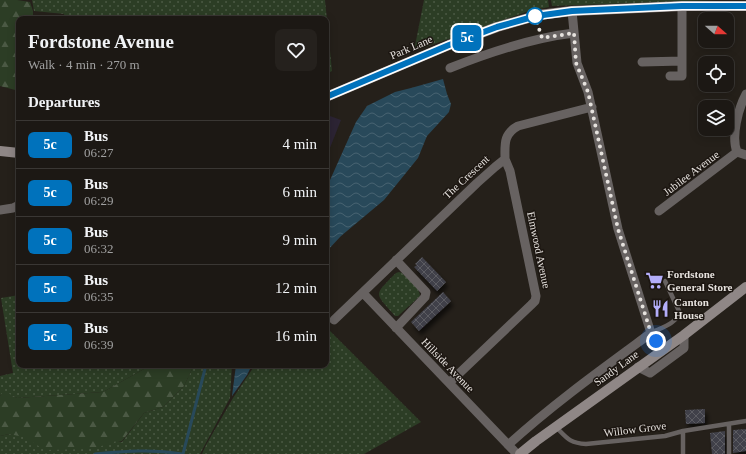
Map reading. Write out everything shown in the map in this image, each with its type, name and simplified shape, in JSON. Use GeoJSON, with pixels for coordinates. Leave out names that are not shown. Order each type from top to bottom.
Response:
{"type":"FeatureCollection","features":[{"type":"Feature","properties":{"kind":"main road","name":"Park Lane"},"geometry":{"type":"LineString","coordinates":[[329,96],[449,45],[497,27],[539,15],[572,11],[682,6],[746,6]]}},
{"type":"Feature","properties":{"kind":"main road"},"geometry":{"type":"LineString","coordinates":[[0,151],[16,153]]}},
{"type":"Feature","properties":{"kind":"main road","name":"Sandy Lane"},"geometry":{"type":"LineString","coordinates":[[520,454],[746,287]]}},
{"type":"Feature","properties":{"kind":"street"},"geometry":{"type":"LineString","coordinates":[[670,76],[682,76],[682,6]]}},
{"type":"Feature","properties":{"kind":"street"},"geometry":{"type":"LineString","coordinates":[[572,11],[576,63],[585,81],[592,107],[618,229],[651,333],[661,350]]}},
{"type":"Feature","properties":{"kind":"street"},"geometry":{"type":"LineString","coordinates":[[450,68],[487,53],[517,44],[574,33]]}},
{"type":"Feature","properties":{"kind":"street"},"geometry":{"type":"LineString","coordinates":[[642,62],[682,62]]}},
{"type":"Feature","properties":{"kind":"street"},"geometry":{"type":"LineString","coordinates":[[746,94],[741,103],[738,114],[734,146],[737,152],[746,155]]}},
{"type":"Feature","properties":{"kind":"street","name":"The Crescent"},"geometry":{"type":"LineString","coordinates":[[334,320],[481,179],[505,159],[507,136],[511,130],[518,126],[592,107]]}},
{"type":"Feature","properties":{"kind":"street","name":"Jubilee Avenue"},"geometry":{"type":"LineString","coordinates":[[659,211],[737,152]]}},
{"type":"Feature","properties":{"kind":"street","name":"Elmwood Avenue"},"geometry":{"type":"LineString","coordinates":[[449,383],[535,301],[536,296],[510,171],[505,159]]}},
{"type":"Feature","properties":{"kind":"street"},"geometry":{"type":"LineString","coordinates":[[0,210],[16,206]]}},
{"type":"Feature","properties":{"kind":"street"},"geometry":{"type":"LineString","coordinates":[[396,260],[426,292],[425,297],[396,328]]}},
{"type":"Feature","properties":{"kind":"street","name":"Hillside Avenue"},"geometry":{"type":"LineString","coordinates":[[363,293],[516,454]]}},
{"type":"Feature","properties":{"kind":"street","name":"Sandy Lane"},"geometry":{"type":"LineString","coordinates":[[508,445],[522,431],[651,333]]}},
{"type":"Feature","properties":{"kind":"street"},"geometry":{"type":"LineString","coordinates":[[638,367],[650,373],[684,348],[684,334]]}},
{"type":"Feature","properties":{"kind":"lane"},"geometry":{"type":"LineString","coordinates":[[651,333],[674,321],[679,314],[665,281]]}},
{"type":"Feature","properties":{"kind":"lane","name":"Willow Grove"},"geometry":{"type":"LineString","coordinates":[[556,426],[570,441],[577,443],[597,443],[665,436],[682,431],[746,421]]}},
{"type":"Feature","properties":{"kind":"lane"},"geometry":{"type":"LineString","coordinates":[[729,424],[729,454]]}},
{"type":"Feature","properties":{"kind":"lane"},"geometry":{"type":"LineString","coordinates":[[682,431],[683,454]]}},
{"type":"Feature","properties":{"kind":"shaded area"},"geometry":{"type":"Polygon","coordinates":[[[329,116],[341,120],[329,150],[329,116]]]}},
{"type":"Feature","properties":{"kind":"green space"},"geometry":{"type":"Polygon","coordinates":[[[0,0],[30,2],[33,16],[16,16],[16,90],[0,86],[0,0]]]}},
{"type":"Feature","properties":{"kind":"green space"},"geometry":{"type":"Polygon","coordinates":[[[32,0],[325,0],[327,16],[64,16],[64,14],[34,11],[32,0]]]}},
{"type":"Feature","properties":{"kind":"green space"},"geometry":{"type":"Polygon","coordinates":[[[424,0],[548,0],[549,7],[529,11],[414,51],[424,0]]]}},
{"type":"Feature","properties":{"kind":"green space"},"geometry":{"type":"Polygon","coordinates":[[[551,0],[716,0],[552,6],[551,0]]]}},
{"type":"Feature","properties":{"kind":"green space"},"geometry":{"type":"Polygon","coordinates":[[[588,0],[686,0],[588,2],[588,0]]]}},
{"type":"Feature","properties":{"kind":"green space"},"geometry":{"type":"Polygon","coordinates":[[[329,41],[332,71],[329,72],[329,41]]]}},
{"type":"Feature","properties":{"kind":"green space"},"geometry":{"type":"Polygon","coordinates":[[[399,272],[416,286],[420,296],[398,316],[395,316],[383,303],[379,294],[383,286],[396,273],[399,272]]]}},
{"type":"Feature","properties":{"kind":"green space"},"geometry":{"type":"Polygon","coordinates":[[[16,296],[16,368],[144,369],[103,392],[17,398],[4,392],[0,396],[0,376],[13,373],[1,298],[16,296]]]}},
{"type":"Feature","properties":{"kind":"green space"},"geometry":{"type":"Polygon","coordinates":[[[329,330],[421,422],[364,454],[202,454],[233,398],[253,368],[329,368],[329,330]]]}},
{"type":"Feature","properties":{"kind":"green space"},"geometry":{"type":"Polygon","coordinates":[[[193,368],[232,368],[230,398],[200,454],[0,454],[0,436],[9,434],[122,442],[144,413],[163,407],[184,386],[193,368]]]}},
{"type":"Feature","properties":{"kind":"green space"},"geometry":{"type":"Polygon","coordinates":[[[193,368],[184,386],[163,407],[144,413],[122,441],[89,449],[45,450],[24,437],[9,434],[0,436],[0,396],[4,391],[17,398],[103,392],[144,369],[193,368]]]}},
{"type":"Feature","properties":{"kind":"water"},"geometry":{"type":"Polygon","coordinates":[[[443,79],[451,104],[449,112],[427,136],[418,158],[384,200],[341,236],[329,249],[329,182],[356,122],[367,106],[395,92],[443,79]]]}},
{"type":"Feature","properties":{"kind":"water"},"geometry":{"type":"Polygon","coordinates":[[[236,368],[250,368],[247,375],[232,396],[236,368]]]}},
{"type":"Feature","properties":{"kind":"building"},"geometry":{"type":"Polygon","coordinates":[[[422,257],[446,282],[437,291],[414,267],[422,257]]]}},
{"type":"Feature","properties":{"kind":"building"},"geometry":{"type":"Polygon","coordinates":[[[443,292],[451,301],[419,331],[411,322],[443,292]]]}},
{"type":"Feature","properties":{"kind":"building"},"geometry":{"type":"Polygon","coordinates":[[[705,409],[705,423],[686,424],[685,410],[705,409]]]}},
{"type":"Feature","properties":{"kind":"building"},"geometry":{"type":"Polygon","coordinates":[[[746,429],[746,451],[733,453],[733,430],[746,429]]]}},
{"type":"Feature","properties":{"kind":"building"},"geometry":{"type":"Polygon","coordinates":[[[725,431],[725,454],[712,454],[710,433],[725,431]]]}},
{"type":"Feature","properties":{"kind":"waterway"},"geometry":{"type":"LineString","coordinates":[[183,454],[205,368]]}},
{"type":"Feature","properties":{"kind":"waterway"},"geometry":{"type":"LineString","coordinates":[[95,454],[139,451],[160,451],[182,454]]}},
{"type":"Feature","properties":{"kind":"bus line","name":"5c"},"geometry":{"type":"LineString","coordinates":[[329,96],[449,45],[526,18],[572,11],[682,6],[746,6]]}},
{"type":"Feature","properties":{"kind":"place","name":"Fordstone General Store"},"geometry":{"type":"Point","coordinates":[654,280]}},
{"type":"Feature","properties":{"kind":"place","name":"Canton House"},"geometry":{"type":"Point","coordinates":[661,308]}},
{"type":"Feature","properties":{"kind":"route"},"geometry":{"type":"LineString","coordinates":[[535,16],[542,38],[574,33],[576,63],[585,81],[588,92],[618,229],[651,333],[656,341]]}}]}
